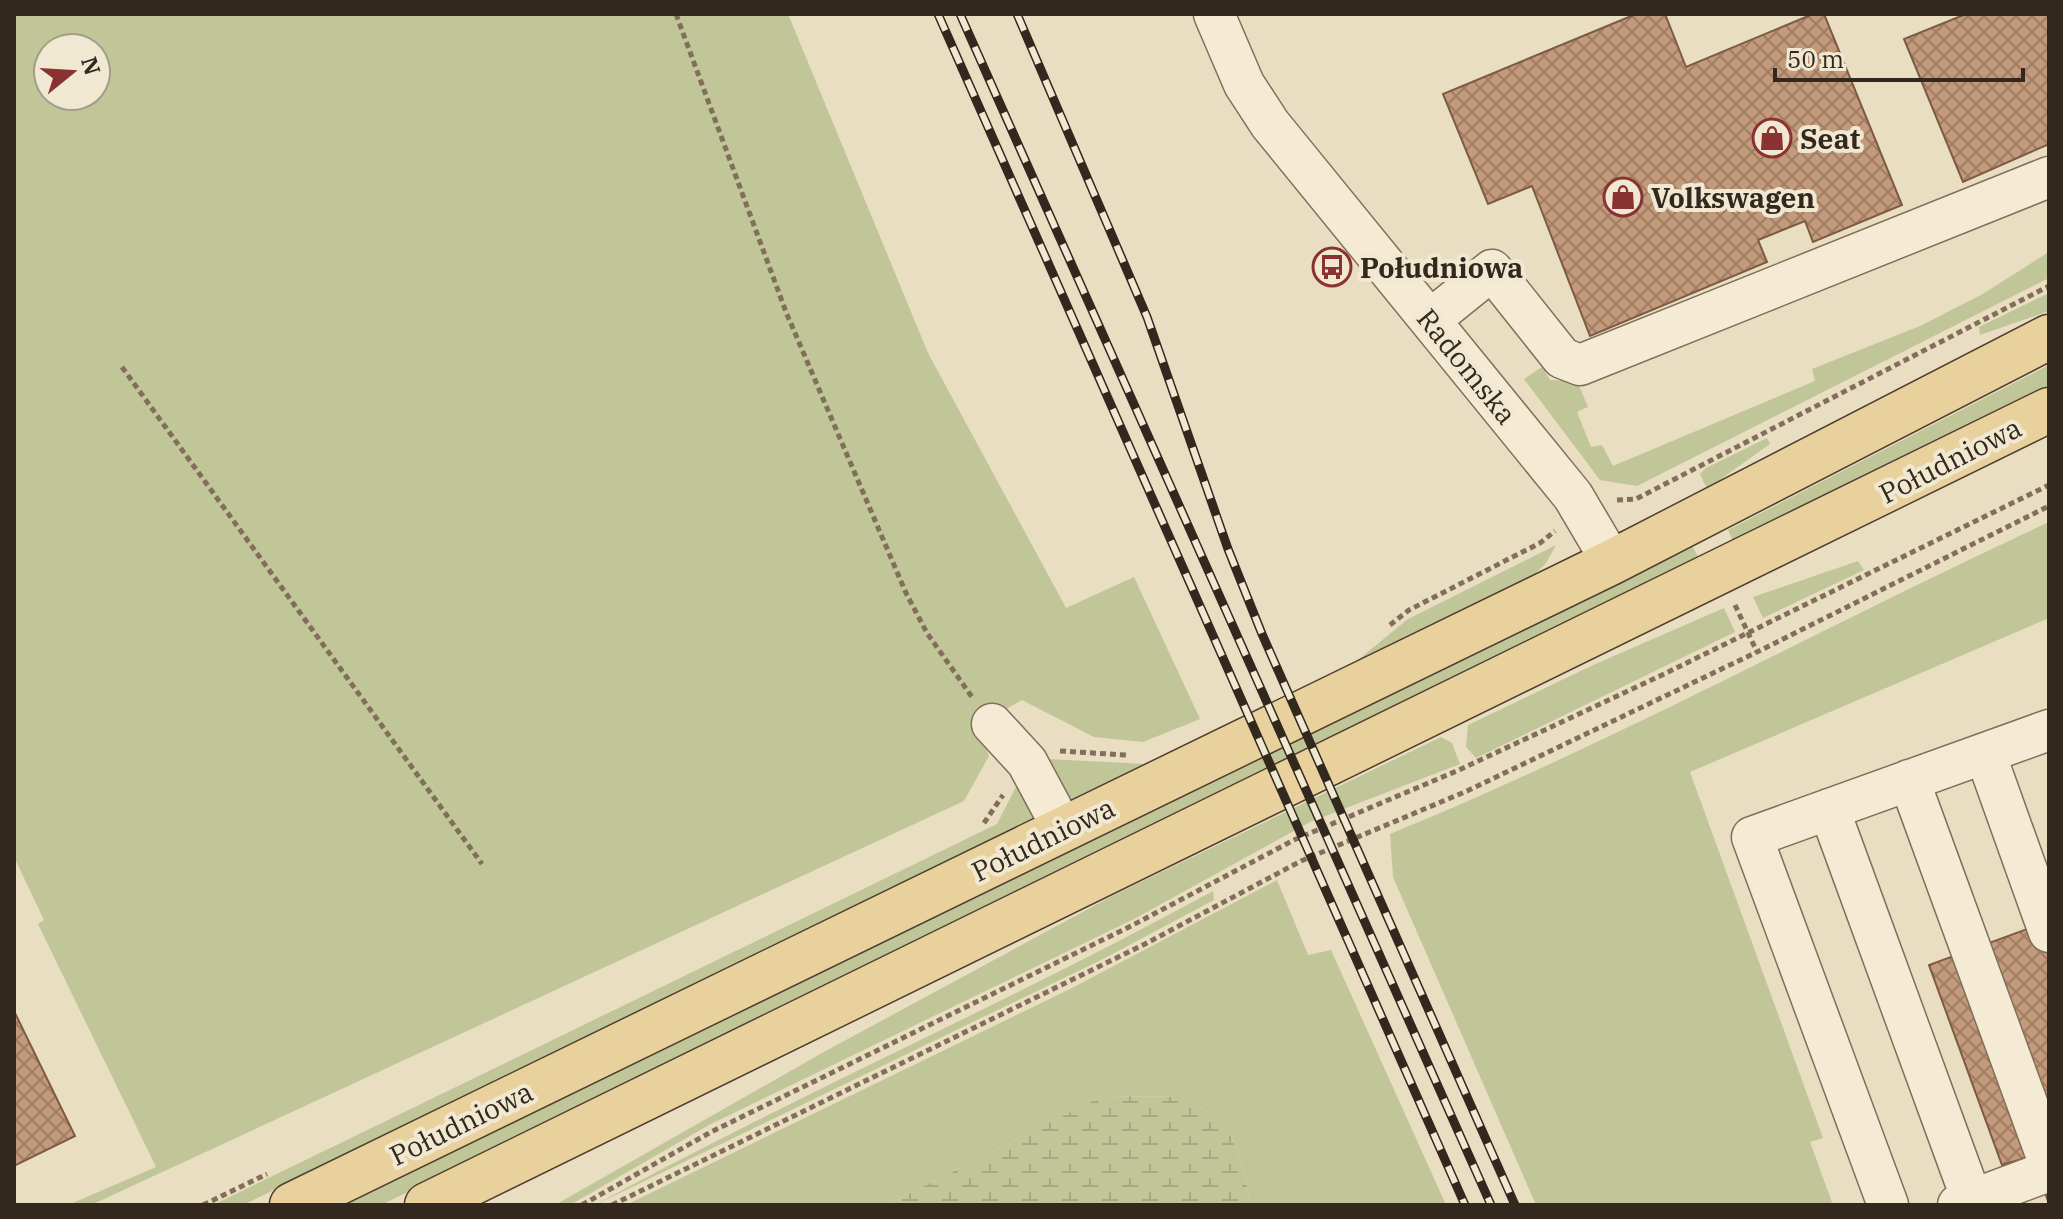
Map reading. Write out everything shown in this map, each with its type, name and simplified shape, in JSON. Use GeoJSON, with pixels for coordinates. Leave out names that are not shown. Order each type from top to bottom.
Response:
{"type":"FeatureCollection","features":[{"type":"Feature","properties":{"kind":"main road","name":"Południowa"},"geometry":{"type":"LineString","coordinates":[[292,1205],[1612,562],[2049,337]]}},
{"type":"Feature","properties":{"kind":"main road","name":"Południowa"},"geometry":{"type":"LineString","coordinates":[[427,1205],[2049,410]]}},
{"type":"Feature","properties":{"kind":"street","name":"Radomska"},"geometry":{"type":"LineString","coordinates":[[1214,14],[1244,84],[1270,124],[1573,496],[1612,562]]}},
{"type":"Feature","properties":{"kind":"street"},"geometry":{"type":"LineString","coordinates":[[1430,320],[1492,270],[1562,358],[1580,365],[2049,177]]}},
{"type":"Feature","properties":{"kind":"street"},"geometry":{"type":"LineString","coordinates":[[992,724],[1027,762],[1063,829]]}},
{"type":"Feature","properties":{"kind":"street"},"geometry":{"type":"LineString","coordinates":[[1888,1205],[1752,837],[2049,730]]}},
{"type":"Feature","properties":{"kind":"street"},"geometry":{"type":"LineString","coordinates":[[1985,753],[2049,932]]}},
{"type":"Feature","properties":{"kind":"street"},"geometry":{"type":"LineString","coordinates":[[1909,780],[2049,1163]]}},
{"type":"Feature","properties":{"kind":"street"},"geometry":{"type":"LineString","coordinates":[[1829,809],[1965,1202],[2049,1171]]}},
{"type":"Feature","properties":{"kind":"path"},"geometry":{"type":"LineString","coordinates":[[676,14],[786,312],[906,593],[927,633],[992,724]]}},
{"type":"Feature","properties":{"kind":"path"},"geometry":{"type":"LineString","coordinates":[[1609,504],[1618,499],[1636,499],[2049,286]]}},
{"type":"Feature","properties":{"kind":"path"},"geometry":{"type":"LineString","coordinates":[[122,367],[482,864]]}},
{"type":"Feature","properties":{"kind":"path"},"geometry":{"type":"LineString","coordinates":[[582,1205],[711,1132],[1089,947],[1294,840],[1459,770],[1660,676],[2049,485]]}},
{"type":"Feature","properties":{"kind":"path"},"geometry":{"type":"LineString","coordinates":[[612,1205],[1145,944],[1312,856],[1467,791],[1757,652],[2049,506]]}},
{"type":"Feature","properties":{"kind":"green space"},"geometry":{"type":"Polygon","coordinates":[[[14,14],[788,14],[928,353],[1066,608],[1134,577],[1200,719],[1143,742],[1094,737],[1022,700],[979,730],[989,756],[964,801],[91,1205],[68,1205],[156,1167],[38,924],[44,920],[14,857],[14,14]]]}},
{"type":"Feature","properties":{"kind":"green space"},"geometry":{"type":"Polygon","coordinates":[[[2049,252],[2049,278],[1637,486],[1600,480],[1524,379],[1542,367],[1550,380],[1577,381],[1588,407],[1577,412],[1591,447],[1602,445],[1613,466],[1815,381],[1812,369],[1920,326],[1981,295],[2049,252]]]}},
{"type":"Feature","properties":{"kind":"green space"},"geometry":{"type":"Polygon","coordinates":[[[2049,293],[2049,311],[1980,335],[1979,327],[2049,293]]]}},
{"type":"Feature","properties":{"kind":"green space"},"geometry":{"type":"Polygon","coordinates":[[[2049,365],[2049,387],[1735,546],[1728,530],[2049,365]]]}},
{"type":"Feature","properties":{"kind":"green space"},"geometry":{"type":"Polygon","coordinates":[[[1767,438],[1770,444],[1707,489],[1700,474],[1706,468],[1767,438]]]}},
{"type":"Feature","properties":{"kind":"green space"},"geometry":{"type":"Polygon","coordinates":[[[2049,522],[2049,618],[1690,772],[1823,1138],[1810,1142],[1833,1205],[1536,1205],[1393,877],[1390,834],[1557,761],[2049,522]]]}},
{"type":"Feature","properties":{"kind":"green space"},"geometry":{"type":"Polygon","coordinates":[[[1556,545],[1546,563],[1533,576],[1353,664],[1408,619],[1556,545]]]}},
{"type":"Feature","properties":{"kind":"green space"},"geometry":{"type":"Polygon","coordinates":[[[1693,547],[1700,561],[381,1205],[345,1205],[1693,547]]]}},
{"type":"Feature","properties":{"kind":"green space"},"geometry":{"type":"Polygon","coordinates":[[[1858,561],[1864,570],[1763,618],[1753,597],[1858,561]]]}},
{"type":"Feature","properties":{"kind":"green space"},"geometry":{"type":"Polygon","coordinates":[[[1724,608],[1735,632],[1476,758],[1466,747],[1468,725],[1591,666],[1724,608]]]}},
{"type":"Feature","properties":{"kind":"green space"},"geometry":{"type":"Polygon","coordinates":[[[1441,737],[1452,743],[1460,764],[1310,822],[1134,919],[709,1125],[570,1205],[555,1205],[822,1053],[1114,895],[1441,737]]]}},
{"type":"Feature","properties":{"kind":"green space"},"geometry":{"type":"Polygon","coordinates":[[[1162,756],[1072,804],[1055,797],[1047,759],[1146,764],[1162,756]]]}},
{"type":"Feature","properties":{"kind":"green space"},"geometry":{"type":"Polygon","coordinates":[[[1022,775],[1039,808],[1033,820],[243,1205],[213,1205],[997,824],[1022,775]]]}},
{"type":"Feature","properties":{"kind":"green space"},"geometry":{"type":"Polygon","coordinates":[[[1277,880],[1308,955],[1331,950],[1446,1205],[1251,1205],[1244,1171],[1226,1122],[1182,1097],[1102,1096],[887,1205],[626,1205],[1072,988],[1277,880]]]}},
{"type":"Feature","properties":{"kind":"green space"},"geometry":{"type":"Polygon","coordinates":[[[1213,891],[1214,900],[1103,959],[595,1205],[1136,932],[1213,891]]]}},
{"type":"Feature","properties":{"kind":"green space"},"geometry":{"type":"Polygon","coordinates":[[[1102,1096],[1182,1097],[1226,1122],[1244,1171],[1251,1205],[887,1205],[1102,1096]]]}},
{"type":"Feature","properties":{"kind":"building"},"geometry":{"type":"Polygon","coordinates":[[[1636,14],[1665,14],[1686,67],[1813,14],[1824,14],[1902,205],[1813,242],[1805,221],[1758,240],[1767,262],[1590,336],[1532,186],[1488,204],[1443,94],[1636,14]]]}},
{"type":"Feature","properties":{"kind":"building"},"geometry":{"type":"Polygon","coordinates":[[[1966,14],[2049,14],[2049,144],[1963,182],[1904,39],[1966,14]]]}},
{"type":"Feature","properties":{"kind":"building"},"geometry":{"type":"Polygon","coordinates":[[[2049,921],[2049,1204],[2032,1156],[2002,1165],[1929,965],[2049,921]]]}},
{"type":"Feature","properties":{"kind":"building"},"geometry":{"type":"Polygon","coordinates":[[[14,1011],[75,1136],[14,1166],[14,1011]]]}},
{"type":"Feature","properties":{"kind":"railway"},"geometry":{"type":"LineString","coordinates":[[938,14],[1465,1205]]}},
{"type":"Feature","properties":{"kind":"railway"},"geometry":{"type":"LineString","coordinates":[[960,14],[1491,1205]]}},
{"type":"Feature","properties":{"kind":"railway"},"geometry":{"type":"LineString","coordinates":[[1017,14],[1147,317],[1228,549],[1262,634],[1515,1205]]}},
{"type":"Feature","properties":{"kind":"place","name":"Seat"},"geometry":{"type":"Point","coordinates":[1772,138]}},
{"type":"Feature","properties":{"kind":"place","name":"Volkswagen"},"geometry":{"type":"Point","coordinates":[1623,197]}},
{"type":"Feature","properties":{"kind":"place","name":"Południowa"},"geometry":{"type":"Point","coordinates":[1332,267]}}]}
